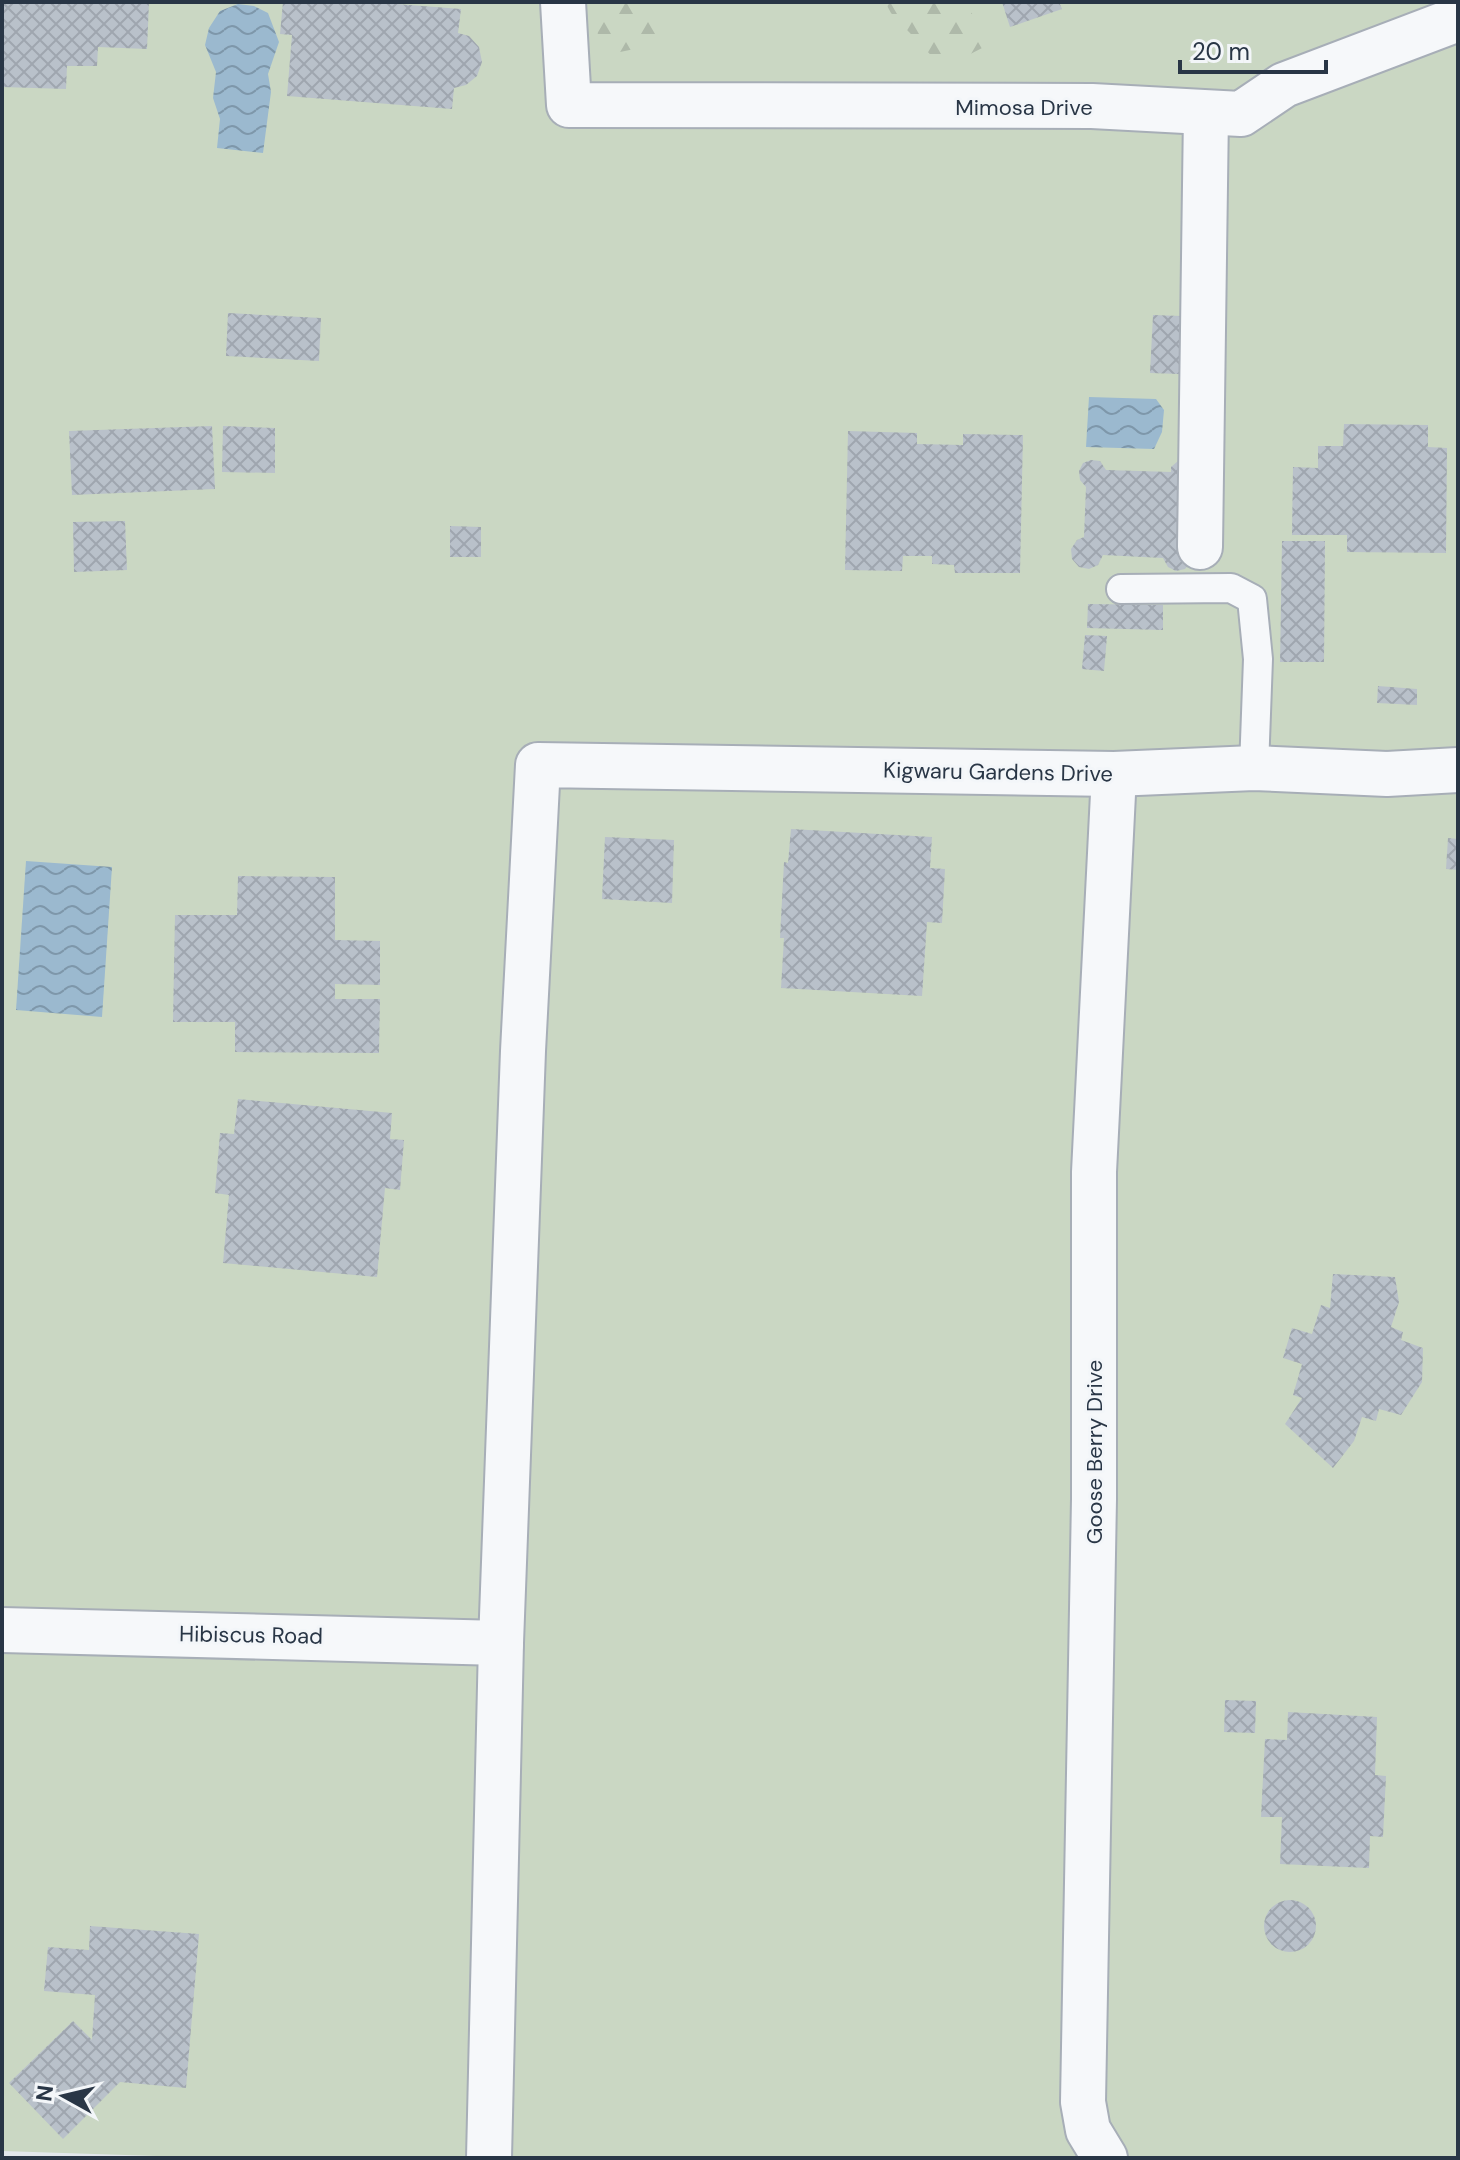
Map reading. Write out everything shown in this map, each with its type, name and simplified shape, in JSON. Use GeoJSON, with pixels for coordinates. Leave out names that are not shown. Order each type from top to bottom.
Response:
{"type":"FeatureCollection","features":[{"type":"Feature","properties":{"kind":"street","name":"Mimosa Drive"},"geometry":{"type":"LineString","coordinates":[[563,2],[569,105],[1092,106],[1241,114],[1284,85],[1458,19]]}},
{"type":"Feature","properties":{"kind":"street"},"geometry":{"type":"LineString","coordinates":[[1200,547],[1206,113]]}},
{"type":"Feature","properties":{"kind":"street","name":"Kigwaru Gardens Drive"},"geometry":{"type":"LineString","coordinates":[[501,1643],[523,1051],[538,765],[1114,774],[1254,768],[1387,774],[1458,770]]}},
{"type":"Feature","properties":{"kind":"street","name":"Goose Berry Drive"},"geometry":{"type":"LineString","coordinates":[[1096,2144],[1083,2102],[1094,1499],[1094,1172],[1114,774]]}},
{"type":"Feature","properties":{"kind":"street","name":"Hibiscus Road"},"geometry":{"type":"LineString","coordinates":[[2,1630],[501,1643]]}},
{"type":"Feature","properties":{"kind":"street"},"geometry":{"type":"LineString","coordinates":[[489,2158],[501,1643]]}},
{"type":"Feature","properties":{"kind":"lane"},"geometry":{"type":"LineString","coordinates":[[1121,589],[1231,588],[1252,599],[1258,659],[1254,768]]}},
{"type":"Feature","properties":{"kind":"green space"},"geometry":{"type":"Polygon","coordinates":[[[2,2],[1458,2],[1458,2158],[218,2158],[2,2151],[2,2]]]}},
{"type":"Feature","properties":{"kind":"green space"},"geometry":{"type":"Polygon","coordinates":[[[593,2],[658,2],[663,43],[601,56],[593,2]]]}},
{"type":"Feature","properties":{"kind":"green space"},"geometry":{"type":"Polygon","coordinates":[[[885,2],[967,2],[986,46],[943,68],[891,13],[885,2]]]}},
{"type":"Feature","properties":{"kind":"water"},"geometry":{"type":"Polygon","coordinates":[[[238,4],[254,6],[268,13],[279,42],[268,74],[271,92],[263,153],[217,148],[220,119],[213,98],[216,72],[205,45],[209,28],[220,11],[238,4]]]}},
{"type":"Feature","properties":{"kind":"water"},"geometry":{"type":"Polygon","coordinates":[[[1089,397],[1156,399],[1164,410],[1162,432],[1154,449],[1086,447],[1089,397]]]}},
{"type":"Feature","properties":{"kind":"water"},"geometry":{"type":"Polygon","coordinates":[[[26,861],[112,867],[102,1017],[16,1010],[26,861]]]}},
{"type":"Feature","properties":{"kind":"building"},"geometry":{"type":"Polygon","coordinates":[[[2,2],[149,2],[147,49],[98,47],[97,66],[67,66],[66,89],[2,87],[2,2]]]}},
{"type":"Feature","properties":{"kind":"building"},"geometry":{"type":"Polygon","coordinates":[[[283,2],[371,2],[461,9],[458,33],[469,36],[479,47],[482,62],[477,76],[466,85],[454,88],[452,109],[287,96],[292,35],[280,34],[283,2]]]}},
{"type":"Feature","properties":{"kind":"building"},"geometry":{"type":"Polygon","coordinates":[[[1002,2],[1059,2],[1062,9],[1010,27],[1002,2]]]}},
{"type":"Feature","properties":{"kind":"building"},"geometry":{"type":"Polygon","coordinates":[[[228,313],[321,318],[319,361],[226,356],[228,313]]]}},
{"type":"Feature","properties":{"kind":"building"},"geometry":{"type":"Polygon","coordinates":[[[1153,315],[1209,317],[1207,375],[1150,373],[1153,315]]]}},
{"type":"Feature","properties":{"kind":"building"},"geometry":{"type":"Polygon","coordinates":[[[1344,424],[1428,425],[1428,447],[1447,448],[1446,553],[1347,552],[1347,535],[1292,535],[1293,467],[1318,468],[1318,446],[1343,446],[1344,424]]]}},
{"type":"Feature","properties":{"kind":"building"},"geometry":{"type":"Polygon","coordinates":[[[212,426],[215,489],[72,495],[69,431],[212,426]]]}},
{"type":"Feature","properties":{"kind":"building"},"geometry":{"type":"Polygon","coordinates":[[[223,426],[275,428],[275,473],[222,472],[223,426]]]}},
{"type":"Feature","properties":{"kind":"building"},"geometry":{"type":"Polygon","coordinates":[[[848,431],[917,433],[917,444],[963,445],[963,434],[1023,435],[1020,573],[955,573],[954,565],[932,564],[932,556],[903,556],[902,571],[845,570],[848,431]]]}},
{"type":"Feature","properties":{"kind":"building"},"geometry":{"type":"Polygon","coordinates":[[[1100,461],[1106,470],[1171,472],[1171,467],[1178,461],[1187,461],[1191,562],[1185,569],[1176,571],[1168,567],[1163,558],[1103,555],[1098,565],[1089,569],[1079,567],[1072,559],[1071,549],[1077,540],[1084,537],[1086,487],[1080,480],[1079,471],[1083,463],[1100,461]]]}},
{"type":"Feature","properties":{"kind":"building"},"geometry":{"type":"Polygon","coordinates":[[[125,521],[127,570],[74,572],[73,522],[125,521]]]}},
{"type":"Feature","properties":{"kind":"building"},"geometry":{"type":"Polygon","coordinates":[[[450,526],[481,527],[481,557],[450,557],[450,526]]]}},
{"type":"Feature","properties":{"kind":"building"},"geometry":{"type":"Polygon","coordinates":[[[1282,541],[1325,541],[1324,662],[1280,662],[1282,541]]]}},
{"type":"Feature","properties":{"kind":"building"},"geometry":{"type":"Polygon","coordinates":[[[1088,604],[1163,605],[1163,630],[1087,628],[1088,604]]]}},
{"type":"Feature","properties":{"kind":"building"},"geometry":{"type":"Polygon","coordinates":[[[1085,635],[1107,636],[1104,671],[1082,669],[1085,635]]]}},
{"type":"Feature","properties":{"kind":"building"},"geometry":{"type":"Polygon","coordinates":[[[1378,686],[1417,689],[1417,705],[1377,703],[1378,686]]]}},
{"type":"Feature","properties":{"kind":"building"},"geometry":{"type":"Polygon","coordinates":[[[791,829],[932,837],[930,868],[945,869],[942,923],[927,922],[922,996],[781,988],[784,862],[788,863],[791,829]]]}},
{"type":"Feature","properties":{"kind":"building"},"geometry":{"type":"Polygon","coordinates":[[[605,837],[674,840],[672,903],[602,899],[605,837]]]}},
{"type":"Feature","properties":{"kind":"building"},"geometry":{"type":"Polygon","coordinates":[[[1448,838],[1458,839],[1458,870],[1446,869],[1448,838]]]}},
{"type":"Feature","properties":{"kind":"building"},"geometry":{"type":"Polygon","coordinates":[[[238,876],[335,877],[335,940],[380,941],[380,985],[335,984],[335,999],[380,999],[379,1053],[235,1052],[235,1022],[173,1022],[175,915],[237,915],[238,876]]]}},
{"type":"Feature","properties":{"kind":"building"},"geometry":{"type":"Polygon","coordinates":[[[238,1099],[392,1113],[390,1139],[404,1140],[400,1190],[385,1188],[377,1277],[223,1263],[229,1195],[215,1193],[220,1133],[234,1134],[238,1099]]]}},
{"type":"Feature","properties":{"kind":"building"},"geometry":{"type":"Polygon","coordinates":[[[1333,1274],[1395,1277],[1399,1302],[1391,1327],[1403,1332],[1401,1340],[1423,1348],[1422,1382],[1401,1415],[1379,1409],[1376,1421],[1362,1417],[1354,1441],[1333,1468],[1285,1424],[1302,1398],[1293,1395],[1302,1364],[1283,1358],[1292,1328],[1312,1334],[1321,1305],[1330,1308],[1333,1274]]]}},
{"type":"Feature","properties":{"kind":"building"},"geometry":{"type":"Polygon","coordinates":[[[1225,1700],[1256,1701],[1255,1733],[1224,1732],[1225,1700]]]}},
{"type":"Feature","properties":{"kind":"building"},"geometry":{"type":"Polygon","coordinates":[[[1288,1712],[1377,1717],[1375,1775],[1386,1776],[1383,1837],[1370,1836],[1369,1868],[1280,1864],[1282,1817],[1261,1817],[1265,1739],[1287,1740],[1288,1712]]]}},
{"type":"Feature","properties":{"kind":"building"},"geometry":{"type":"Polygon","coordinates":[[[1290,1900],[1308,1908],[1316,1926],[1308,1944],[1290,1952],[1272,1944],[1264,1926],[1272,1908],[1290,1900]]]}},
{"type":"Feature","properties":{"kind":"building"},"geometry":{"type":"Polygon","coordinates":[[[90,1926],[199,1934],[186,2088],[120,2082],[63,2139],[9,2083],[73,2021],[92,2040],[95,1995],[44,1991],[48,1947],[89,1950],[90,1926]]]}}]}
